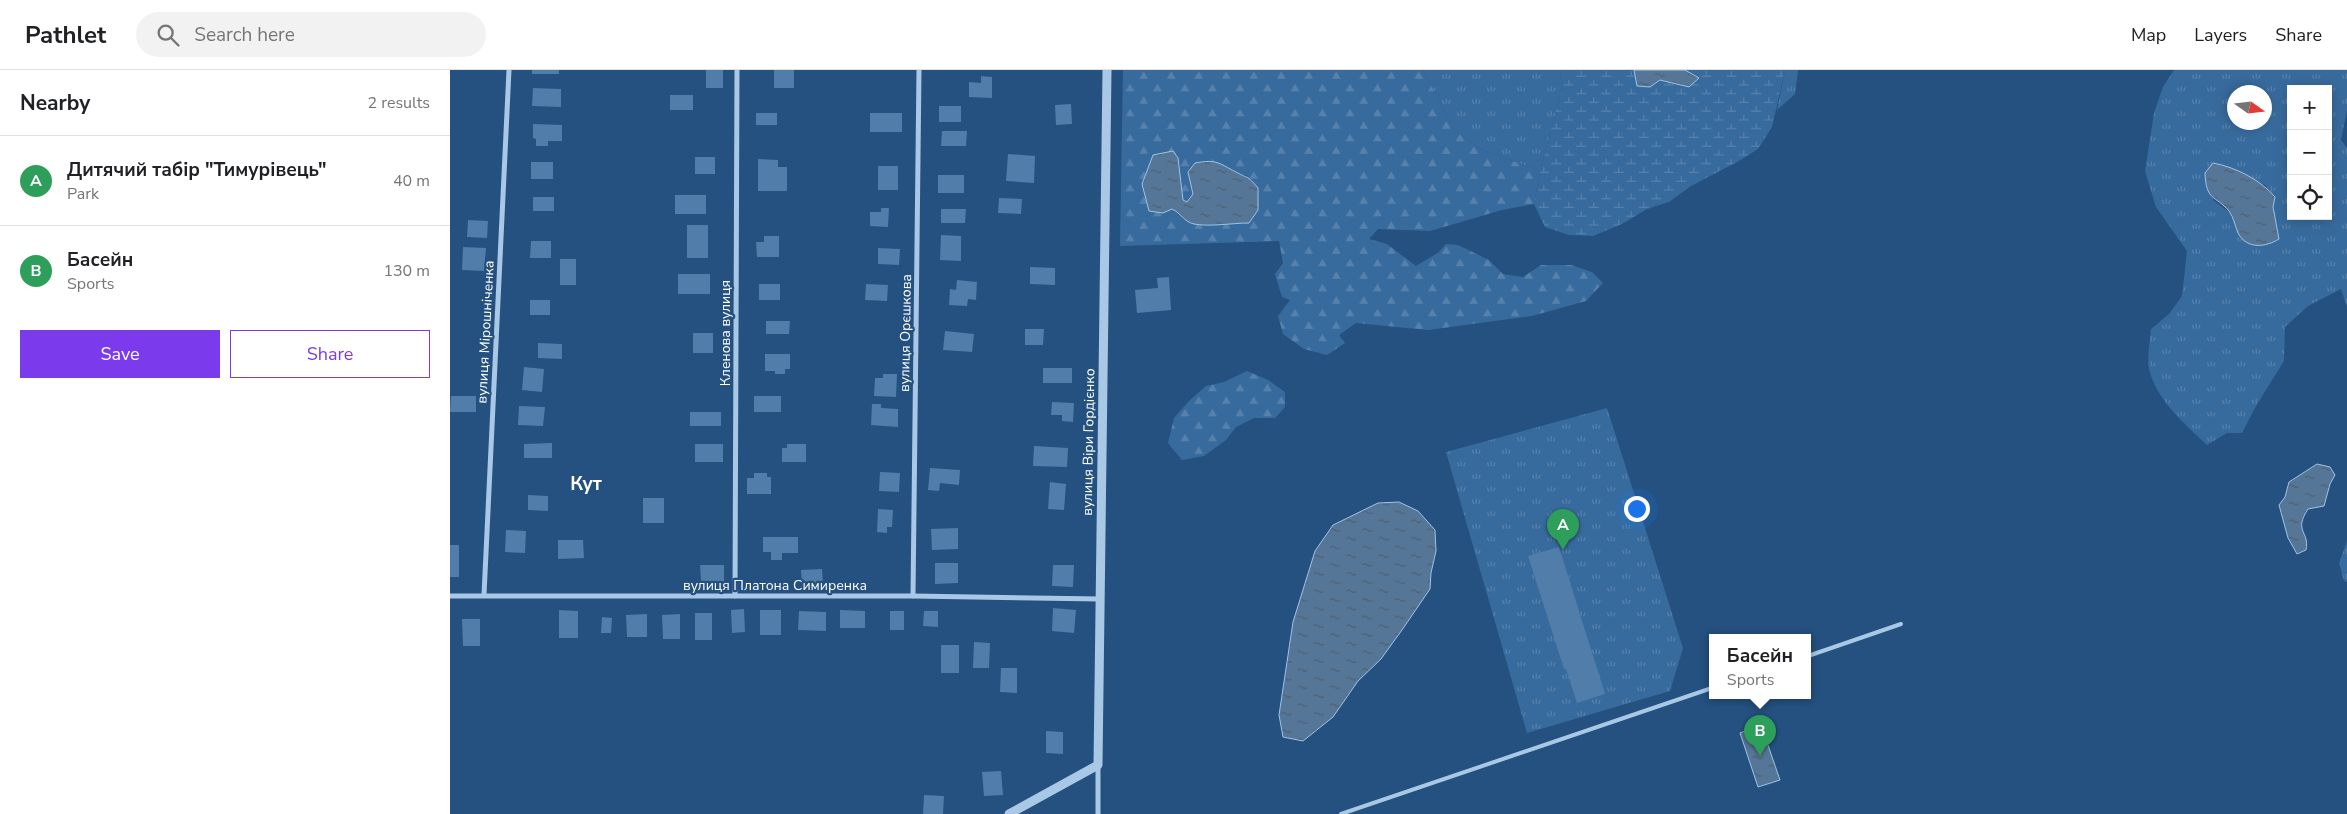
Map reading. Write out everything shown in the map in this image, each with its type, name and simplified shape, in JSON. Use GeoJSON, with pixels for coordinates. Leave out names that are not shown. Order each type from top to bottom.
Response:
{"type":"FeatureCollection","features":[{"type":"Feature","properties":{"kind":"street","name":"вулиця Мірошніченка"},"geometry":{"type":"LineString","coordinates":[[484,596],[508,70]]}},
{"type":"Feature","properties":{"kind":"street","name":"Кленова вулиця"},"geometry":{"type":"LineString","coordinates":[[735,596],[737,70]]}},
{"type":"Feature","properties":{"kind":"street","name":"вулиця Орєшкова"},"geometry":{"type":"LineString","coordinates":[[913,596],[919,70]]}},
{"type":"Feature","properties":{"kind":"street","name":"вулиця Віри Гордієнко"},"geometry":{"type":"LineString","coordinates":[[1098,814],[1107,70]]}},
{"type":"Feature","properties":{"kind":"street","name":"вулиця Платона Симиренка"},"geometry":{"type":"LineString","coordinates":[[450,596],[913,596],[1100,599]]}},
{"type":"Feature","properties":{"kind":"street"},"geometry":{"type":"LineString","coordinates":[[1009,814],[1098,765]]}},
{"type":"Feature","properties":{"kind":"lane"},"geometry":{"type":"LineString","coordinates":[[1811,655],[1901,624]]}},
{"type":"Feature","properties":{"kind":"lane"},"geometry":{"type":"LineString","coordinates":[[1341,814],[1709,689]]}},
{"type":"Feature","properties":{"kind":"green space"},"geometry":{"type":"Polygon","coordinates":[[[1123,70],[1423,70],[1455,131],[1483,150],[1540,171],[1534,204],[1502,210],[1430,231],[1378,229],[1369,239],[1387,244],[1416,266],[1439,252],[1446,244],[1458,245],[1489,260],[1503,274],[1523,277],[1541,265],[1571,265],[1592,272],[1603,283],[1586,301],[1532,316],[1428,330],[1356,323],[1339,335],[1345,343],[1327,355],[1304,349],[1283,334],[1278,316],[1290,300],[1282,297],[1275,274],[1283,263],[1279,241],[1120,246],[1123,70]],[[1208,161],[1195,163],[1188,172],[1193,194],[1187,202],[1183,200],[1179,181],[1172,209],[1179,212],[1184,220],[1248,176],[1208,161]]]}},
{"type":"Feature","properties":{"kind":"green space"},"geometry":{"type":"Polygon","coordinates":[[[1423,70],[1560,70],[1562,88],[1540,171],[1483,150],[1455,131],[1423,70]]]}},
{"type":"Feature","properties":{"kind":"green space"},"geometry":{"type":"Polygon","coordinates":[[[1560,70],[1634,70],[1634,73],[1650,86],[1660,80],[1689,87],[1685,70],[1785,70],[1772,127],[1758,149],[1691,186],[1669,202],[1647,209],[1622,224],[1593,236],[1569,235],[1545,227],[1534,204],[1540,171],[1562,88],[1560,70]]]}},
{"type":"Feature","properties":{"kind":"green space"},"geometry":{"type":"Polygon","coordinates":[[[1785,70],[1798,70],[1795,94],[1777,110],[1785,70]]]}},
{"type":"Feature","properties":{"kind":"green space"},"geometry":{"type":"Polygon","coordinates":[[[2174,70],[2347,70],[2347,110],[2341,140],[2347,148],[2347,307],[2341,289],[2308,306],[2285,327],[2284,361],[2256,406],[2242,433],[2227,433],[2207,445],[2181,420],[2164,400],[2152,379],[2149,368],[2148,354],[2151,329],[2169,314],[2182,296],[2187,251],[2156,207],[2145,171],[2154,113],[2163,87],[2174,70]],[[2222,165],[2213,200],[2229,212],[2234,221],[2279,239],[2273,207],[2275,197],[2265,185],[2222,165]]]}},
{"type":"Feature","properties":{"kind":"green space"},"geometry":{"type":"Polygon","coordinates":[[[1247,371],[1268,380],[1285,392],[1285,407],[1275,418],[1254,418],[1236,427],[1226,440],[1204,456],[1182,460],[1168,443],[1174,418],[1206,386],[1224,382],[1247,371]]]}},
{"type":"Feature","properties":{"kind":"green space"},"geometry":{"type":"Polygon","coordinates":[[[1607,408],[1683,648],[1670,691],[1527,733],[1446,452],[1607,408]]]}},
{"type":"Feature","properties":{"kind":"green space"},"geometry":{"type":"Polygon","coordinates":[[[2347,541],[2347,582],[2344,581],[2339,563],[2347,541]]]}},
{"type":"Feature","properties":{"kind":"water"},"geometry":{"type":"Polygon","coordinates":[[[1634,70],[1685,70],[1699,78],[1689,87],[1660,80],[1650,87],[1637,86],[1634,70]]]}},
{"type":"Feature","properties":{"kind":"water"},"geometry":{"type":"Polygon","coordinates":[[[1173,151],[1178,158],[1183,200],[1187,202],[1193,194],[1188,172],[1195,163],[1208,161],[1217,163],[1252,181],[1258,188],[1258,210],[1249,223],[1200,225],[1188,221],[1172,209],[1163,213],[1149,211],[1142,184],[1153,155],[1173,151]]]}},
{"type":"Feature","properties":{"kind":"water"},"geometry":{"type":"Polygon","coordinates":[[[2213,163],[2247,175],[2275,197],[2273,207],[2279,239],[2268,244],[2257,245],[2246,242],[2242,238],[2229,211],[2209,193],[2207,188],[2205,173],[2213,163]]]}},
{"type":"Feature","properties":{"kind":"water"},"geometry":{"type":"Polygon","coordinates":[[[2317,464],[2330,467],[2335,475],[2330,484],[2324,506],[2308,509],[2304,517],[2302,527],[2307,544],[2306,550],[2297,554],[2288,538],[2279,505],[2285,497],[2289,482],[2317,464]]]}},
{"type":"Feature","properties":{"kind":"water"},"geometry":{"type":"Polygon","coordinates":[[[1399,502],[1418,511],[1435,530],[1436,551],[1431,573],[1430,589],[1381,659],[1358,681],[1333,717],[1303,741],[1283,737],[1279,715],[1293,622],[1315,551],[1333,525],[1378,503],[1399,502]]]}},
{"type":"Feature","properties":{"kind":"water"},"geometry":{"type":"Polygon","coordinates":[[[1761,725],[1780,780],[1758,787],[1740,733],[1761,725]]]}},
{"type":"Feature","properties":{"kind":"building"},"geometry":{"type":"Polygon","coordinates":[[[532,70],[559,70],[559,74],[532,74],[532,70]]]}},
{"type":"Feature","properties":{"kind":"building"},"geometry":{"type":"Polygon","coordinates":[[[706,70],[723,70],[723,88],[706,88],[706,70]]]}},
{"type":"Feature","properties":{"kind":"building"},"geometry":{"type":"Polygon","coordinates":[[[774,70],[794,70],[794,88],[774,88],[774,70]]]}},
{"type":"Feature","properties":{"kind":"building"},"geometry":{"type":"Polygon","coordinates":[[[981,76],[992,77],[992,98],[969,97],[969,82],[981,83],[981,76]]]}},
{"type":"Feature","properties":{"kind":"building"},"geometry":{"type":"Polygon","coordinates":[[[533,88],[561,89],[561,107],[532,106],[533,88]]]}},
{"type":"Feature","properties":{"kind":"building"},"geometry":{"type":"Polygon","coordinates":[[[670,95],[693,95],[693,110],[670,110],[670,95]]]}},
{"type":"Feature","properties":{"kind":"building"},"geometry":{"type":"Polygon","coordinates":[[[1071,104],[1072,124],[1056,125],[1055,105],[1071,104]]]}},
{"type":"Feature","properties":{"kind":"building"},"geometry":{"type":"Polygon","coordinates":[[[939,106],[961,106],[961,122],[939,122],[939,106]]]}},
{"type":"Feature","properties":{"kind":"building"},"geometry":{"type":"Polygon","coordinates":[[[756,113],[777,113],[777,125],[756,125],[756,113]]]}},
{"type":"Feature","properties":{"kind":"building"},"geometry":{"type":"Polygon","coordinates":[[[870,113],[902,113],[902,132],[870,132],[870,113]]]}},
{"type":"Feature","properties":{"kind":"building"},"geometry":{"type":"Polygon","coordinates":[[[533,124],[562,125],[562,141],[548,141],[548,146],[536,146],[536,139],[533,138],[533,124]]]}},
{"type":"Feature","properties":{"kind":"building"},"geometry":{"type":"Polygon","coordinates":[[[942,131],[967,131],[966,146],[941,146],[942,131]]]}},
{"type":"Feature","properties":{"kind":"building"},"geometry":{"type":"Polygon","coordinates":[[[1008,154],[1035,156],[1034,183],[1006,181],[1008,154]]]}},
{"type":"Feature","properties":{"kind":"building"},"geometry":{"type":"Polygon","coordinates":[[[695,157],[715,157],[715,174],[695,174],[695,157]]]}},
{"type":"Feature","properties":{"kind":"building"},"geometry":{"type":"Polygon","coordinates":[[[758,159],[778,160],[778,167],[787,167],[787,191],[758,191],[758,159]]]}},
{"type":"Feature","properties":{"kind":"building"},"geometry":{"type":"Polygon","coordinates":[[[531,162],[553,162],[553,179],[531,179],[531,162]]]}},
{"type":"Feature","properties":{"kind":"building"},"geometry":{"type":"Polygon","coordinates":[[[878,166],[898,166],[898,190],[878,190],[878,166]]]}},
{"type":"Feature","properties":{"kind":"building"},"geometry":{"type":"Polygon","coordinates":[[[938,175],[964,175],[964,193],[938,193],[938,175]]]}},
{"type":"Feature","properties":{"kind":"building"},"geometry":{"type":"Polygon","coordinates":[[[675,195],[706,195],[706,214],[675,214],[675,195]]]}},
{"type":"Feature","properties":{"kind":"building"},"geometry":{"type":"Polygon","coordinates":[[[533,197],[554,197],[554,211],[533,211],[533,197]]]}},
{"type":"Feature","properties":{"kind":"building"},"geometry":{"type":"Polygon","coordinates":[[[999,198],[1022,199],[1021,214],[998,213],[999,198]]]}},
{"type":"Feature","properties":{"kind":"building"},"geometry":{"type":"Polygon","coordinates":[[[881,208],[889,208],[888,227],[870,226],[870,212],[881,212],[881,208]]]}},
{"type":"Feature","properties":{"kind":"building"},"geometry":{"type":"Polygon","coordinates":[[[941,209],[966,209],[965,223],[941,223],[941,209]]]}},
{"type":"Feature","properties":{"kind":"building"},"geometry":{"type":"Polygon","coordinates":[[[468,220],[488,221],[487,238],[467,237],[468,220]]]}},
{"type":"Feature","properties":{"kind":"building"},"geometry":{"type":"Polygon","coordinates":[[[687,225],[708,225],[708,258],[687,258],[687,225]]]}},
{"type":"Feature","properties":{"kind":"building"},"geometry":{"type":"Polygon","coordinates":[[[941,235],[961,236],[961,261],[940,260],[941,235]]]}},
{"type":"Feature","properties":{"kind":"building"},"geometry":{"type":"Polygon","coordinates":[[[764,236],[779,236],[779,257],[757,257],[756,242],[764,242],[764,236]]]}},
{"type":"Feature","properties":{"kind":"building"},"geometry":{"type":"Polygon","coordinates":[[[531,241],[551,241],[551,258],[530,258],[531,241]]]}},
{"type":"Feature","properties":{"kind":"building"},"geometry":{"type":"Polygon","coordinates":[[[463,247],[486,248],[484,271],[462,270],[463,247]]]}},
{"type":"Feature","properties":{"kind":"building"},"geometry":{"type":"Polygon","coordinates":[[[878,248],[900,249],[899,265],[878,264],[878,248]]]}},
{"type":"Feature","properties":{"kind":"building"},"geometry":{"type":"Polygon","coordinates":[[[560,259],[576,259],[576,285],[560,285],[560,259]]]}},
{"type":"Feature","properties":{"kind":"building"},"geometry":{"type":"Polygon","coordinates":[[[1030,267],[1055,268],[1055,285],[1030,284],[1030,267]]]}},
{"type":"Feature","properties":{"kind":"building"},"geometry":{"type":"Polygon","coordinates":[[[678,274],[710,274],[710,294],[678,294],[678,274]]]}},
{"type":"Feature","properties":{"kind":"building"},"geometry":{"type":"Polygon","coordinates":[[[1169,277],[1171,310],[1137,313],[1135,290],[1158,288],[1157,278],[1169,277]]]}},
{"type":"Feature","properties":{"kind":"building"},"geometry":{"type":"Polygon","coordinates":[[[957,280],[977,282],[976,300],[968,299],[967,306],[949,305],[950,289],[956,290],[957,280]]]}},
{"type":"Feature","properties":{"kind":"building"},"geometry":{"type":"Polygon","coordinates":[[[759,284],[780,284],[780,300],[759,300],[759,284]]]}},
{"type":"Feature","properties":{"kind":"building"},"geometry":{"type":"Polygon","coordinates":[[[866,284],[888,285],[887,301],[865,300],[866,284]]]}},
{"type":"Feature","properties":{"kind":"building"},"geometry":{"type":"Polygon","coordinates":[[[530,300],[550,300],[550,315],[530,315],[530,300]]]}},
{"type":"Feature","properties":{"kind":"building"},"geometry":{"type":"Polygon","coordinates":[[[766,321],[790,321],[789,334],[766,334],[766,321]]]}},
{"type":"Feature","properties":{"kind":"building"},"geometry":{"type":"Polygon","coordinates":[[[1025,329],[1044,329],[1043,345],[1025,345],[1025,329]]]}},
{"type":"Feature","properties":{"kind":"building"},"geometry":{"type":"Polygon","coordinates":[[[945,331],[974,334],[972,352],[943,350],[945,331]]]}},
{"type":"Feature","properties":{"kind":"building"},"geometry":{"type":"Polygon","coordinates":[[[693,333],[713,333],[713,353],[693,353],[693,333]]]}},
{"type":"Feature","properties":{"kind":"building"},"geometry":{"type":"Polygon","coordinates":[[[538,343],[562,344],[562,359],[538,358],[538,343]]]}},
{"type":"Feature","properties":{"kind":"building"},"geometry":{"type":"Polygon","coordinates":[[[765,354],[790,354],[790,369],[785,369],[785,374],[765,371],[765,354]]]}},
{"type":"Feature","properties":{"kind":"building"},"geometry":{"type":"Polygon","coordinates":[[[524,367],[544,369],[542,392],[522,390],[524,367]]]}},
{"type":"Feature","properties":{"kind":"building"},"geometry":{"type":"Polygon","coordinates":[[[1043,368],[1072,368],[1072,383],[1043,383],[1043,368]]]}},
{"type":"Feature","properties":{"kind":"building"},"geometry":{"type":"Polygon","coordinates":[[[883,374],[897,374],[896,397],[874,396],[875,378],[883,378],[883,374]]]}},
{"type":"Feature","properties":{"kind":"building"},"geometry":{"type":"Polygon","coordinates":[[[451,396],[476,396],[476,412],[450,412],[451,396]]]}},
{"type":"Feature","properties":{"kind":"building"},"geometry":{"type":"Polygon","coordinates":[[[754,396],[781,396],[781,412],[754,412],[754,396]]]}},
{"type":"Feature","properties":{"kind":"building"},"geometry":{"type":"Polygon","coordinates":[[[1052,402],[1074,403],[1073,422],[1062,421],[1062,415],[1051,415],[1052,402]]]}},
{"type":"Feature","properties":{"kind":"building"},"geometry":{"type":"Polygon","coordinates":[[[872,404],[881,404],[881,408],[898,409],[898,427],[871,425],[872,404]]]}},
{"type":"Feature","properties":{"kind":"building"},"geometry":{"type":"Polygon","coordinates":[[[519,406],[545,407],[543,426],[518,425],[519,406]]]}},
{"type":"Feature","properties":{"kind":"building"},"geometry":{"type":"Polygon","coordinates":[[[690,412],[721,412],[721,426],[690,426],[690,412]]]}},
{"type":"Feature","properties":{"kind":"building"},"geometry":{"type":"Polygon","coordinates":[[[552,443],[552,458],[524,458],[524,444],[552,443]]]}},
{"type":"Feature","properties":{"kind":"building"},"geometry":{"type":"Polygon","coordinates":[[[695,444],[723,444],[723,462],[695,462],[695,444]]]}},
{"type":"Feature","properties":{"kind":"building"},"geometry":{"type":"Polygon","coordinates":[[[787,444],[806,444],[806,462],[782,462],[782,448],[787,448],[787,444]]]}},
{"type":"Feature","properties":{"kind":"building"},"geometry":{"type":"Polygon","coordinates":[[[1034,446],[1068,448],[1067,467],[1033,466],[1034,446]]]}},
{"type":"Feature","properties":{"kind":"building"},"geometry":{"type":"Polygon","coordinates":[[[930,468],[960,470],[959,485],[940,483],[939,491],[928,490],[930,468]]]}},
{"type":"Feature","properties":{"kind":"building"},"geometry":{"type":"Polygon","coordinates":[[[880,472],[900,473],[899,492],[879,491],[880,472]]]}},
{"type":"Feature","properties":{"kind":"building"},"geometry":{"type":"Polygon","coordinates":[[[754,473],[767,473],[767,477],[771,477],[771,494],[747,494],[747,478],[754,478],[754,473]]]}},
{"type":"Feature","properties":{"kind":"building"},"geometry":{"type":"Polygon","coordinates":[[[1050,482],[1066,484],[1064,510],[1048,509],[1050,482]]]}},
{"type":"Feature","properties":{"kind":"building"},"geometry":{"type":"Polygon","coordinates":[[[528,495],[548,496],[548,511],[528,510],[528,495]]]}},
{"type":"Feature","properties":{"kind":"building"},"geometry":{"type":"Polygon","coordinates":[[[643,498],[664,498],[664,523],[643,523],[643,498]]]}},
{"type":"Feature","properties":{"kind":"building"},"geometry":{"type":"Polygon","coordinates":[[[878,509],[893,510],[892,527],[887,527],[887,533],[877,532],[878,509]]]}},
{"type":"Feature","properties":{"kind":"building"},"geometry":{"type":"Polygon","coordinates":[[[958,528],[958,549],[932,550],[931,529],[958,528]]]}},
{"type":"Feature","properties":{"kind":"building"},"geometry":{"type":"Polygon","coordinates":[[[506,530],[526,531],[525,553],[505,552],[506,530]]]}},
{"type":"Feature","properties":{"kind":"building"},"geometry":{"type":"Polygon","coordinates":[[[763,537],[798,537],[798,553],[782,553],[782,560],[771,560],[771,552],[763,552],[763,537]]]}},
{"type":"Feature","properties":{"kind":"building"},"geometry":{"type":"Polygon","coordinates":[[[558,540],[583,540],[584,558],[558,559],[558,540]]]}},
{"type":"Feature","properties":{"kind":"building"},"geometry":{"type":"Polygon","coordinates":[[[450,545],[459,545],[459,577],[450,577],[450,545]]]}},
{"type":"Feature","properties":{"kind":"building"},"geometry":{"type":"Polygon","coordinates":[[[1559,547],[1605,694],[1577,703],[1566,669],[1564,669],[1528,556],[1559,547]]]}},
{"type":"Feature","properties":{"kind":"building"},"geometry":{"type":"Polygon","coordinates":[[[935,563],[958,563],[958,583],[935,584],[935,563]]]}},
{"type":"Feature","properties":{"kind":"building"},"geometry":{"type":"Polygon","coordinates":[[[700,565],[724,565],[724,581],[701,581],[700,565]]]}},
{"type":"Feature","properties":{"kind":"building"},"geometry":{"type":"Polygon","coordinates":[[[1053,565],[1074,565],[1073,587],[1052,586],[1053,565]]]}},
{"type":"Feature","properties":{"kind":"building"},"geometry":{"type":"Polygon","coordinates":[[[822,569],[823,584],[802,585],[801,570],[822,569]]]}},
{"type":"Feature","properties":{"kind":"building"},"geometry":{"type":"Polygon","coordinates":[[[1053,608],[1076,610],[1074,633],[1052,631],[1053,608]]]}},
{"type":"Feature","properties":{"kind":"building"},"geometry":{"type":"Polygon","coordinates":[[[744,609],[745,632],[732,633],[731,610],[744,609]]]}},
{"type":"Feature","properties":{"kind":"building"},"geometry":{"type":"Polygon","coordinates":[[[559,610],[578,611],[578,638],[559,638],[559,610]]]}},
{"type":"Feature","properties":{"kind":"building"},"geometry":{"type":"Polygon","coordinates":[[[760,610],[781,610],[781,635],[760,635],[760,610]]]}},
{"type":"Feature","properties":{"kind":"building"},"geometry":{"type":"Polygon","coordinates":[[[840,610],[865,611],[865,628],[840,628],[840,610]]]}},
{"type":"Feature","properties":{"kind":"building"},"geometry":{"type":"Polygon","coordinates":[[[799,611],[826,612],[826,631],[798,630],[799,611]]]}},
{"type":"Feature","properties":{"kind":"building"},"geometry":{"type":"Polygon","coordinates":[[[890,611],[904,611],[904,630],[890,630],[890,611]]]}},
{"type":"Feature","properties":{"kind":"building"},"geometry":{"type":"Polygon","coordinates":[[[924,611],[938,611],[938,627],[923,626],[924,611]]]}},
{"type":"Feature","properties":{"kind":"building"},"geometry":{"type":"Polygon","coordinates":[[[695,613],[712,613],[712,640],[695,640],[695,613]]]}},
{"type":"Feature","properties":{"kind":"building"},"geometry":{"type":"Polygon","coordinates":[[[647,614],[647,637],[627,637],[626,615],[647,614]]]}},
{"type":"Feature","properties":{"kind":"building"},"geometry":{"type":"Polygon","coordinates":[[[680,614],[680,639],[663,639],[662,615],[680,614]]]}},
{"type":"Feature","properties":{"kind":"building"},"geometry":{"type":"Polygon","coordinates":[[[602,617],[612,618],[611,633],[601,633],[602,617]]]}},
{"type":"Feature","properties":{"kind":"building"},"geometry":{"type":"Polygon","coordinates":[[[462,619],[480,619],[480,646],[463,646],[462,619]]]}},
{"type":"Feature","properties":{"kind":"building"},"geometry":{"type":"Polygon","coordinates":[[[974,642],[990,643],[989,668],[973,668],[974,642]]]}},
{"type":"Feature","properties":{"kind":"building"},"geometry":{"type":"Polygon","coordinates":[[[941,645],[959,645],[959,673],[941,673],[941,645]]]}},
{"type":"Feature","properties":{"kind":"building"},"geometry":{"type":"Polygon","coordinates":[[[1001,668],[1017,668],[1017,693],[1000,692],[1001,668]]]}},
{"type":"Feature","properties":{"kind":"building"},"geometry":{"type":"Polygon","coordinates":[[[1046,731],[1063,732],[1063,754],[1046,753],[1046,731]]]}},
{"type":"Feature","properties":{"kind":"building"},"geometry":{"type":"Polygon","coordinates":[[[1001,771],[1003,795],[984,796],[982,772],[1001,771]]]}},
{"type":"Feature","properties":{"kind":"building"},"geometry":{"type":"Polygon","coordinates":[[[924,795],[944,796],[943,814],[923,814],[924,795]]]}},
{"type":"Feature","properties":{"kind":"place","name":"Дитячий табір \"Тимурівець\""},"geometry":{"type":"Point","coordinates":[1563,550]}},
{"type":"Feature","properties":{"kind":"place","name":"Басейн"},"geometry":{"type":"Point","coordinates":[1760,756]}},
{"type":"Feature","properties":{"kind":"district","name":"Кут"},"geometry":{"type":"Point","coordinates":[586,483]}}]}
